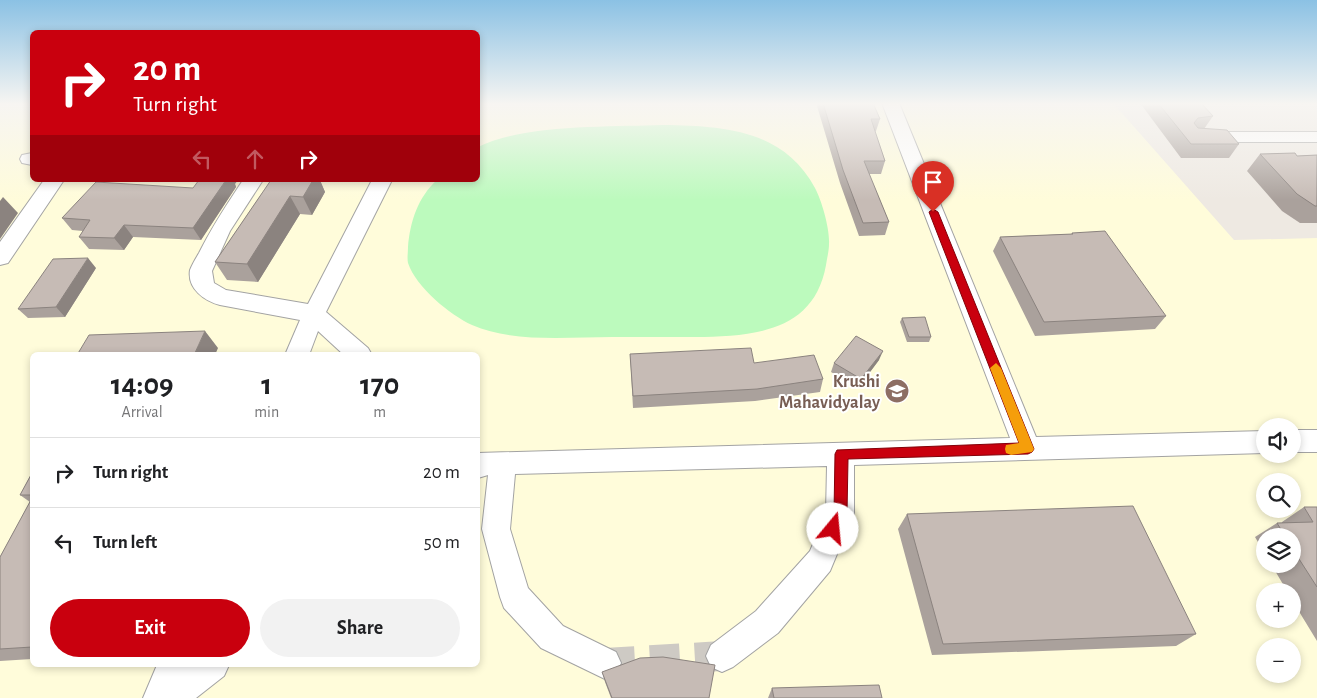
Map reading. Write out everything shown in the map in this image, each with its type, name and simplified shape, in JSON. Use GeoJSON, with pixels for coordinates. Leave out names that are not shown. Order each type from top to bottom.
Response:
{"type":"FeatureCollection","features":[{"type":"Feature","properties":{"kind":"lane"},"geometry":{"type":"LineString","coordinates":[[903,136],[1028,449]]}},
{"type":"Feature","properties":{"kind":"lane"},"geometry":{"type":"LineString","coordinates":[[1196,138],[1317,138]]}},
{"type":"Feature","properties":{"kind":"lane"},"geometry":{"type":"LineString","coordinates":[[0,258],[53,182]]}},
{"type":"Feature","properties":{"kind":"lane"},"geometry":{"type":"LineString","coordinates":[[252,182],[220,231],[201,271],[204,287],[220,297],[314,314],[357,352]]}},
{"type":"Feature","properties":{"kind":"lane"},"geometry":{"type":"LineString","coordinates":[[299,352],[314,314],[381,182]]}},
{"type":"Feature","properties":{"kind":"lane"},"geometry":{"type":"LineString","coordinates":[[1301,441],[1317,441]]}},
{"type":"Feature","properties":{"kind":"lane"},"geometry":{"type":"LineString","coordinates":[[605,663],[552,637],[515,597],[496,529],[485,463],[1256,442]]}},
{"type":"Feature","properties":{"kind":"lane"},"geometry":{"type":"LineString","coordinates":[[722,656],[767,622],[820,561],[840,513],[841,454]]}},
{"type":"Feature","properties":{"kind":"lane"},"geometry":{"type":"LineString","coordinates":[[160,698],[172,667]]}},
{"type":"Feature","properties":{"kind":"lane"},"geometry":{"type":"LineString","coordinates":[[169,698],[210,667]]}},
{"type":"Feature","properties":{"kind":"shaded area","name":"Krushi Mahavidyalay"},"geometry":{"type":"Polygon","coordinates":[[[0,136],[30,136],[30,182],[480,182],[480,136],[1142,136],[1234,240],[1317,238],[1317,698],[0,698],[0,136]]]}},
{"type":"Feature","properties":{"kind":"green space"},"geometry":{"type":"Polygon","coordinates":[[[513,136],[751,136],[769,142],[786,153],[802,168],[815,188],[820,200],[827,224],[829,247],[819,288],[808,305],[794,317],[777,326],[758,332],[738,335],[541,338],[488,331],[472,325],[444,307],[418,281],[408,263],[409,238],[416,210],[430,187],[435,182],[480,182],[480,146],[513,136]]]}},
{"type":"Feature","properties":{"kind":"building"},"geometry":{"type":"Polygon","coordinates":[[[833,136],[877,136],[885,161],[864,161],[889,222],[863,223],[843,170],[833,136]]]}},
{"type":"Feature","properties":{"kind":"building"},"geometry":{"type":"Polygon","coordinates":[[[1184,136],[1232,136],[1239,144],[1191,144],[1184,136]]]}},
{"type":"Feature","properties":{"kind":"building"},"geometry":{"type":"Polygon","coordinates":[[[1295,153],[1297,156],[1317,155],[1317,206],[1297,194],[1260,154],[1295,153]]]}},
{"type":"Feature","properties":{"kind":"building"},"geometry":{"type":"Polygon","coordinates":[[[96,182],[193,188],[198,182],[225,182],[193,228],[124,225],[114,238],[79,237],[90,220],[62,218],[96,182]]]}},
{"type":"Feature","properties":{"kind":"building"},"geometry":{"type":"Polygon","coordinates":[[[270,182],[312,182],[303,197],[290,196],[247,264],[215,262],[270,182]]]}},
{"type":"Feature","properties":{"kind":"building"},"geometry":{"type":"Polygon","coordinates":[[[1105,231],[1166,316],[1044,322],[1000,237],[1105,231]]]}},
{"type":"Feature","properties":{"kind":"building"},"geometry":{"type":"Polygon","coordinates":[[[88,258],[56,307],[18,309],[53,259],[88,258]]]}},
{"type":"Feature","properties":{"kind":"building"},"geometry":{"type":"Polygon","coordinates":[[[925,317],[931,337],[909,337],[902,318],[925,317]]]}},
{"type":"Feature","properties":{"kind":"building"},"geometry":{"type":"Polygon","coordinates":[[[205,331],[195,352],[79,352],[89,335],[205,331]]]}},
{"type":"Feature","properties":{"kind":"building"},"geometry":{"type":"Polygon","coordinates":[[[856,336],[883,351],[861,379],[834,363],[856,336]]]}},
{"type":"Feature","properties":{"kind":"building"},"geometry":{"type":"Polygon","coordinates":[[[751,348],[754,363],[814,355],[823,379],[757,389],[633,396],[630,354],[751,348]]]}},
{"type":"Feature","properties":{"kind":"building"},"geometry":{"type":"Polygon","coordinates":[[[30,477],[30,495],[20,495],[30,477]]]}},
{"type":"Feature","properties":{"kind":"building"},"geometry":{"type":"Polygon","coordinates":[[[30,502],[30,647],[0,649],[0,557],[30,502]]]}},
{"type":"Feature","properties":{"kind":"building"},"geometry":{"type":"Polygon","coordinates":[[[1133,506],[1196,634],[943,644],[907,514],[1133,506]]]}},
{"type":"Feature","properties":{"kind":"building"},"geometry":{"type":"Polygon","coordinates":[[[1304,507],[1317,507],[1317,587],[1301,562],[1301,528],[1280,528],[1277,523],[1313,522],[1304,507]]]}},
{"type":"Feature","properties":{"kind":"building"},"geometry":{"type":"Polygon","coordinates":[[[663,657],[715,665],[709,698],[612,698],[602,672],[640,658],[663,657]]]}},
{"type":"Feature","properties":{"kind":"building"},"geometry":{"type":"Polygon","coordinates":[[[879,685],[882,698],[774,698],[772,688],[879,685]]]}},
{"type":"Feature","properties":{"kind":"tunnel"},"geometry":{"type":"LineString","coordinates":[[605,663],[722,656]]}},
{"type":"Feature","properties":{"kind":"slow traffic"},"geometry":{"type":"LineString","coordinates":[[996,368],[1028,449],[1011,449]]}},
{"type":"Feature","properties":{"kind":"place","name":"Krushi Mahavidyalay"},"geometry":{"type":"Point","coordinates":[897,391]}},
{"type":"Feature","properties":{"kind":"route"},"geometry":{"type":"LineString","coordinates":[[833,529],[840,513],[841,454],[1028,449],[933,212]]}}]}
